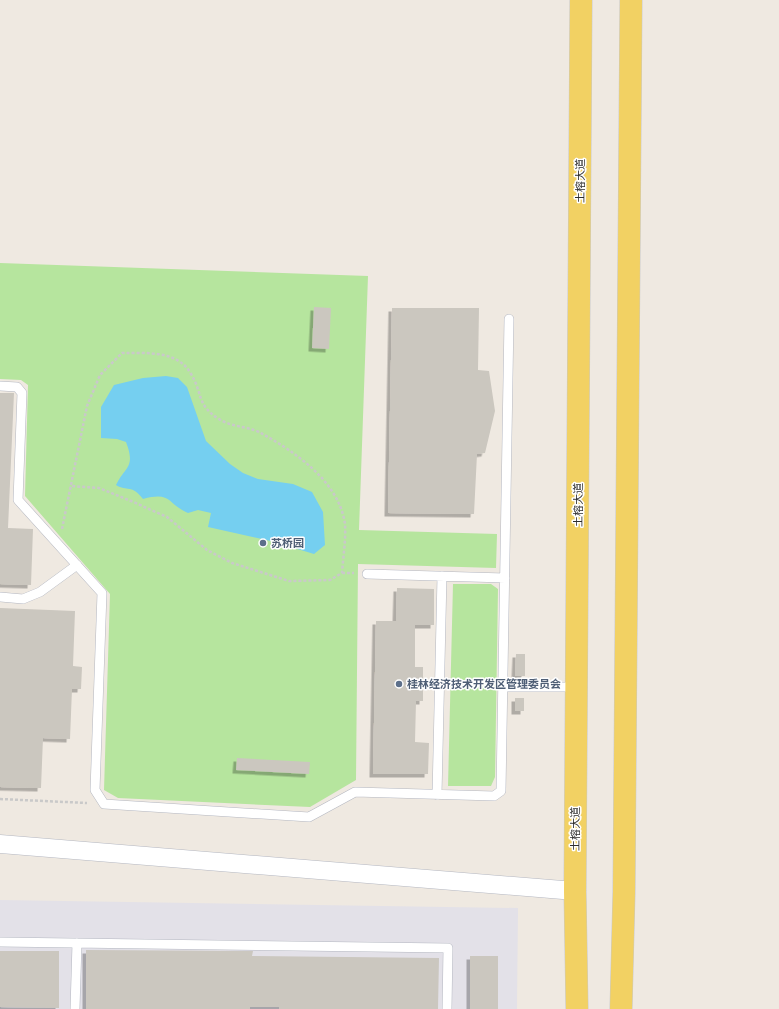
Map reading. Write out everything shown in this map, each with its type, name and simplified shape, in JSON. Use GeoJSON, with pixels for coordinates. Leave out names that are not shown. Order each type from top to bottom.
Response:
{"type":"FeatureCollection","features":[{"type":"Feature","properties":{"kind":"main road","name":"土榕大道"},"geometry":{"type":"LineString","coordinates":[[577,1009],[575,891],[581,0]]}},
{"type":"Feature","properties":{"kind":"main road"},"geometry":{"type":"LineString","coordinates":[[621,1009],[624,892],[631,0]]}},
{"type":"Feature","properties":{"kind":"street"},"geometry":{"type":"LineString","coordinates":[[0,844],[575,891]]}},
{"type":"Feature","properties":{"kind":"lane"},"geometry":{"type":"LineString","coordinates":[[0,386],[17,387],[22,393],[18,500],[102,593],[94,790],[101,802],[106,804],[309,817],[355,792],[494,796],[500,793],[504,687],[509,319]]}},
{"type":"Feature","properties":{"kind":"lane"},"geometry":{"type":"LineString","coordinates":[[0,597],[23,598],[40,592],[77,566]]}},
{"type":"Feature","properties":{"kind":"lane"},"geometry":{"type":"LineString","coordinates":[[367,574],[505,578]]}},
{"type":"Feature","properties":{"kind":"lane"},"geometry":{"type":"LineString","coordinates":[[438,795],[442,576]]}},
{"type":"Feature","properties":{"kind":"lane"},"geometry":{"type":"LineString","coordinates":[[504,687],[576,687]]}},
{"type":"Feature","properties":{"kind":"lane"},"geometry":{"type":"LineString","coordinates":[[0,942],[448,948],[447,1009]]}},
{"type":"Feature","properties":{"kind":"lane"},"geometry":{"type":"LineString","coordinates":[[75,1009],[77,943]]}},
{"type":"Feature","properties":{"kind":"path"},"geometry":{"type":"LineString","coordinates":[[56,542],[64,522],[71,486],[87,406],[100,375],[122,353],[155,353],[181,361],[192,374],[202,405],[218,419],[235,427],[257,432],[309,465],[334,493],[345,524],[342,573],[330,580],[319,582],[289,581],[232,562],[207,550],[167,517],[131,501],[99,488],[71,486]]}},
{"type":"Feature","properties":{"kind":"path"},"geometry":{"type":"LineString","coordinates":[[0,799],[106,804]]}},
{"type":"Feature","properties":{"kind":"shaded area"},"geometry":{"type":"Polygon","coordinates":[[[0,900],[518,908],[517,1009],[0,1009],[0,900]]]}},
{"type":"Feature","properties":{"kind":"green space"},"geometry":{"type":"Polygon","coordinates":[[[0,263],[368,276],[359,530],[497,534],[496,568],[358,564],[356,780],[310,807],[118,798],[104,790],[110,594],[25,496],[28,385],[21,380],[0,379],[0,263]]]}},
{"type":"Feature","properties":{"kind":"green space"},"geometry":{"type":"Polygon","coordinates":[[[453,584],[491,584],[498,589],[495,777],[491,786],[448,786],[453,584]]]}},
{"type":"Feature","properties":{"kind":"water"},"geometry":{"type":"Polygon","coordinates":[[[166,376],[178,378],[187,387],[206,441],[230,464],[243,473],[258,479],[293,484],[312,492],[323,512],[325,545],[314,554],[271,541],[208,527],[211,513],[198,510],[188,513],[164,498],[152,497],[143,499],[136,491],[116,485],[130,462],[129,451],[126,442],[117,439],[101,438],[101,407],[114,385],[143,378],[166,376]]]}},
{"type":"Feature","properties":{"kind":"building"},"geometry":{"type":"Polygon","coordinates":[[[314,307],[331,308],[329,349],[312,348],[314,307]]]}},
{"type":"Feature","properties":{"kind":"building"},"geometry":{"type":"Polygon","coordinates":[[[392,308],[479,308],[478,370],[489,371],[495,411],[485,453],[477,454],[474,514],[388,513],[392,308]]]}},
{"type":"Feature","properties":{"kind":"building"},"geometry":{"type":"Polygon","coordinates":[[[0,393],[14,393],[8,528],[33,529],[31,585],[0,584],[0,393]]]}},
{"type":"Feature","properties":{"kind":"building","name":"桂林经济技术开发区管理委员会"},"geometry":{"type":"Polygon","coordinates":[[[397,588],[434,589],[434,625],[415,625],[415,667],[423,667],[423,701],[416,701],[415,742],[429,743],[428,774],[373,774],[376,621],[396,621],[397,588]]]}},
{"type":"Feature","properties":{"kind":"building"},"geometry":{"type":"Polygon","coordinates":[[[0,608],[75,611],[73,666],[82,667],[81,689],[72,689],[70,739],[43,738],[41,788],[0,787],[0,608]]]}},
{"type":"Feature","properties":{"kind":"building"},"geometry":{"type":"Polygon","coordinates":[[[516,654],[525,654],[525,676],[515,676],[516,654]]]}},
{"type":"Feature","properties":{"kind":"building"},"geometry":{"type":"Polygon","coordinates":[[[515,698],[524,698],[524,711],[515,711],[515,698]]]}},
{"type":"Feature","properties":{"kind":"building"},"geometry":{"type":"Polygon","coordinates":[[[237,758],[310,762],[309,774],[236,770],[237,758]]]}},
{"type":"Feature","properties":{"kind":"building"},"geometry":{"type":"Polygon","coordinates":[[[86,950],[253,951],[252,956],[439,958],[438,1009],[279,1009],[279,1007],[250,1007],[250,1009],[86,1009],[86,950]]]}},
{"type":"Feature","properties":{"kind":"building"},"geometry":{"type":"Polygon","coordinates":[[[0,951],[59,951],[59,1008],[0,1007],[0,951]]]}},
{"type":"Feature","properties":{"kind":"building"},"geometry":{"type":"Polygon","coordinates":[[[470,956],[498,956],[498,1009],[470,1009],[470,956]]]}},
{"type":"Feature","properties":{"kind":"place","name":"苏桥园"},"geometry":{"type":"Point","coordinates":[263,543]}},
{"type":"Feature","properties":{"kind":"place","name":"桂林经济技术开发区管理委员会"},"geometry":{"type":"Point","coordinates":[399,684]}}]}
